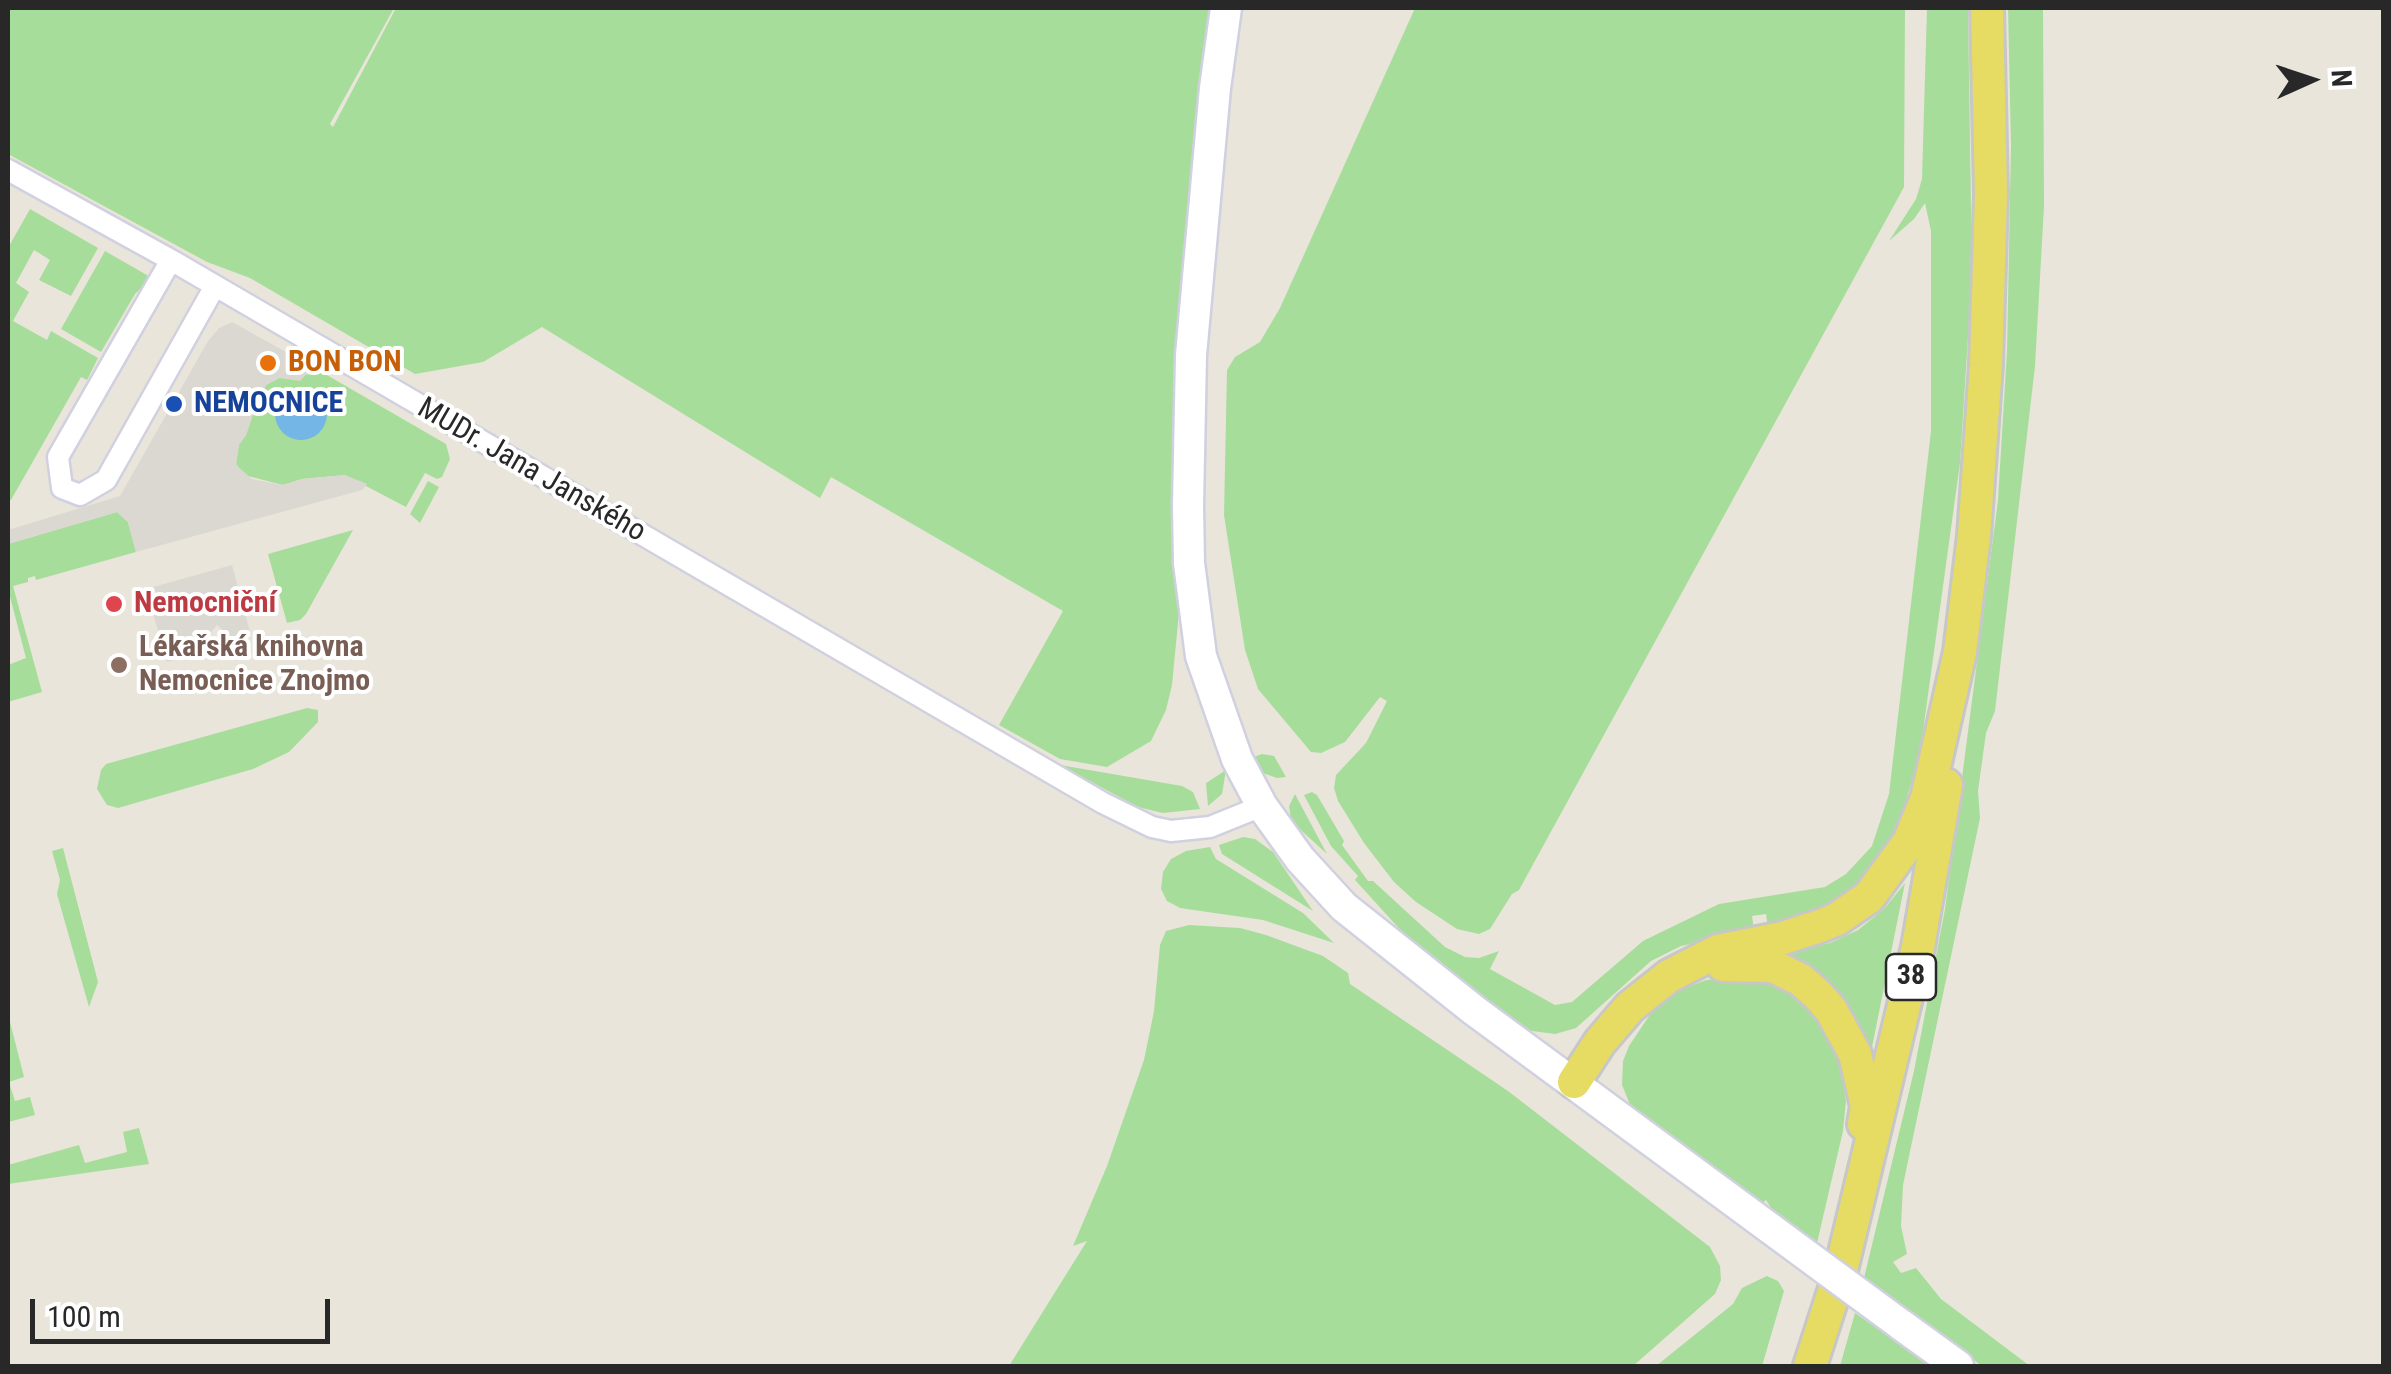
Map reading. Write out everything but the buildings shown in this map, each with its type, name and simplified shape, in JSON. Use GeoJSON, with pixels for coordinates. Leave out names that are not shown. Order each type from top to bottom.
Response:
{"type":"FeatureCollection","features":[{"type":"Feature","properties":{"kind":"main road"},"geometry":{"type":"LineString","coordinates":[[1226,8],[1191,356],[1189,563],[1202,656],[1236,758],[1262,806],[1300,859],[1344,908],[1474,1010],[1958,1366]]}},
{"type":"Feature","properties":{"kind":"main road","name":"38"},"geometry":{"type":"LineString","coordinates":[[1810,1366],[1832,1298],[1918,947],[1962,681],[1960,652],[1974,536],[1986,365],[1991,194],[1988,8]]}},
{"type":"Feature","properties":{"kind":"main road"},"geometry":{"type":"LineString","coordinates":[[1574,1082],[1630,1006],[1669,976],[1718,950],[1783,938],[1836,919],[1880,886],[1909,842],[1928,798],[1960,652]]}},
{"type":"Feature","properties":{"kind":"main road"},"geometry":{"type":"LineString","coordinates":[[1694,964],[1773,966],[1818,995],[1844,1031],[1856,1054],[1867,1106],[1848,1235]]}},
{"type":"Feature","properties":{"kind":"main road"},"geometry":{"type":"LineString","coordinates":[[1823,1366],[1832,1298]]}},
{"type":"Feature","properties":{"kind":"street"},"geometry":{"type":"LineString","coordinates":[[8,170],[171,260],[58,456],[62,488],[80,495],[106,480],[215,286]]}},
{"type":"Feature","properties":{"kind":"street","name":"MUDr. Jana Janského"},"geometry":{"type":"LineString","coordinates":[[171,260],[1103,803],[1171,831],[1210,827],[1262,806]]}},
{"type":"Feature","properties":{"kind":"green space"},"geometry":{"type":"Polygon","coordinates":[[[8,8],[394,8],[330,124],[333,127],[396,8],[1211,8],[1200,86],[1176,355],[1173,505],[1179,612],[1172,685],[1166,710],[1151,741],[1107,767],[1060,759],[999,725],[1063,611],[831,477],[820,498],[542,327],[483,362],[415,374],[250,278],[207,262],[8,154],[8,8]]]}},
{"type":"Feature","properties":{"kind":"green space"},"geometry":{"type":"Polygon","coordinates":[[[1415,8],[1905,8],[1904,187],[1519,890],[1512,894],[1490,929],[1479,934],[1457,929],[1394,882],[1338,801],[1336,775],[1366,743],[1387,701],[1380,697],[1345,742],[1321,753],[1311,752],[1258,689],[1245,650],[1224,515],[1227,370],[1235,357],[1260,342],[1280,308],[1415,8]]]}},
{"type":"Feature","properties":{"kind":"green space"},"geometry":{"type":"Polygon","coordinates":[[[1927,8],[1968,8],[1972,274],[1960,463],[1920,753],[1897,831],[1877,869],[1843,899],[1768,928],[1766,914],[1752,916],[1754,930],[1681,946],[1651,961],[1576,1028],[1555,1034],[1532,1031],[1518,1025],[1406,936],[1355,880],[1358,876],[1331,846],[1304,795],[1317,795],[1344,841],[1342,845],[1368,881],[1373,881],[1445,947],[1465,957],[1479,958],[1499,951],[1490,969],[1555,1005],[1572,1002],[1643,941],[1719,904],[1825,887],[1846,874],[1872,846],[1889,794],[1931,431],[1931,231],[1925,203],[1914,219],[1889,241],[1916,199],[1922,179],[1927,8]]]}},
{"type":"Feature","properties":{"kind":"green space"},"geometry":{"type":"Polygon","coordinates":[[[2008,8],[2043,8],[2044,206],[2035,366],[1995,711],[1986,733],[1978,791],[1980,818],[1903,1185],[1901,1226],[1907,1254],[1893,1262],[1901,1273],[1916,1268],[1941,1299],[2030,1366],[1982,1366],[1864,1278],[1914,1071],[1945,909],[1998,500],[2007,351],[2011,145],[2008,8]]]}},
{"type":"Feature","properties":{"kind":"green space"},"geometry":{"type":"Polygon","coordinates":[[[30,209],[98,248],[71,296],[39,280],[50,260],[34,250],[16,283],[29,292],[13,321],[47,340],[51,331],[98,358],[87,380],[81,377],[8,501],[8,248],[30,209]]]}},
{"type":"Feature","properties":{"kind":"green space"},"geometry":{"type":"Polygon","coordinates":[[[105,251],[152,278],[135,294],[101,352],[61,329],[105,251]]]}},
{"type":"Feature","properties":{"kind":"green space"},"geometry":{"type":"Polygon","coordinates":[[[313,367],[446,444],[450,459],[442,477],[437,479],[425,473],[406,507],[345,475],[283,485],[244,475],[236,464],[239,444],[266,385],[279,378],[310,374],[313,367]],[[304,388],[284,394],[275,410],[283,432],[297,439],[310,438],[325,423],[319,395],[304,388]]]}},
{"type":"Feature","properties":{"kind":"green space"},"geometry":{"type":"Polygon","coordinates":[[[428,481],[439,487],[420,523],[410,514],[428,481]]]}},
{"type":"Feature","properties":{"kind":"green space"},"geometry":{"type":"Polygon","coordinates":[[[117,512],[128,522],[136,552],[36,580],[35,576],[13,586],[42,692],[8,702],[8,665],[26,658],[8,589],[8,544],[117,512]]]}},
{"type":"Feature","properties":{"kind":"green space"},"geometry":{"type":"Polygon","coordinates":[[[353,530],[306,614],[287,623],[268,554],[353,530]]]}},
{"type":"Feature","properties":{"kind":"green space"},"geometry":{"type":"Polygon","coordinates":[[[307,708],[318,710],[318,722],[289,752],[253,769],[118,808],[107,805],[97,789],[106,764],[307,708]]]}},
{"type":"Feature","properties":{"kind":"green space"},"geometry":{"type":"Polygon","coordinates":[[[1274,756],[1286,777],[1263,773],[1254,757],[1274,756]]]}},
{"type":"Feature","properties":{"kind":"green space"},"geometry":{"type":"Polygon","coordinates":[[[1060,765],[1182,786],[1193,792],[1200,809],[1163,813],[1138,807],[1060,765]]]}},
{"type":"Feature","properties":{"kind":"green space"},"geometry":{"type":"Polygon","coordinates":[[[1226,770],[1222,794],[1208,806],[1206,783],[1226,770]]]}},
{"type":"Feature","properties":{"kind":"green space"},"geometry":{"type":"Polygon","coordinates":[[[1295,794],[1327,854],[1291,821],[1289,806],[1295,794]]]}},
{"type":"Feature","properties":{"kind":"green space"},"geometry":{"type":"Polygon","coordinates":[[[1243,837],[1255,839],[1273,852],[1313,911],[1222,854],[1219,845],[1243,837]]]}},
{"type":"Feature","properties":{"kind":"green space"},"geometry":{"type":"Polygon","coordinates":[[[1210,847],[1216,859],[1303,913],[1334,943],[1263,920],[1180,908],[1167,901],[1161,889],[1163,872],[1171,859],[1186,851],[1210,847]]]}},
{"type":"Feature","properties":{"kind":"green space"},"geometry":{"type":"Polygon","coordinates":[[[63,848],[98,982],[89,1007],[57,894],[60,880],[52,851],[63,848]]]}},
{"type":"Feature","properties":{"kind":"green space"},"geometry":{"type":"Polygon","coordinates":[[[1905,883],[1870,1057],[1851,1012],[1834,989],[1780,955],[1830,943],[1858,930],[1884,909],[1905,883]]]}},
{"type":"Feature","properties":{"kind":"green space"},"geometry":{"type":"Polygon","coordinates":[[[1189,925],[1240,928],[1266,935],[1323,956],[1348,973],[1350,984],[1508,1091],[1710,1247],[1720,1266],[1721,1280],[1715,1294],[1633,1366],[1009,1366],[1087,1241],[1073,1246],[1107,1166],[1144,1060],[1154,1011],[1160,945],[1166,931],[1189,925]]]}},
{"type":"Feature","properties":{"kind":"green space"},"geometry":{"type":"Polygon","coordinates":[[[1742,976],[1766,981],[1808,1003],[1838,1049],[1846,1101],[1843,1131],[1817,1243],[1766,1200],[1760,1205],[1633,1112],[1622,1085],[1623,1061],[1629,1046],[1665,1000],[1706,980],[1742,976]]]}},
{"type":"Feature","properties":{"kind":"green space"},"geometry":{"type":"Polygon","coordinates":[[[8,1014],[24,1077],[9,1082],[15,1101],[30,1097],[35,1115],[8,1122],[8,1014]]]}},
{"type":"Feature","properties":{"kind":"green space"},"geometry":{"type":"Polygon","coordinates":[[[139,1128],[149,1164],[8,1184],[8,1165],[79,1145],[85,1163],[127,1152],[123,1132],[139,1128]]]}},
{"type":"Feature","properties":{"kind":"green space"},"geometry":{"type":"Polygon","coordinates":[[[1767,1276],[1778,1281],[1784,1291],[1762,1366],[1656,1366],[1733,1304],[1742,1288],[1767,1276]]]}},
{"type":"Feature","properties":{"kind":"green space"},"geometry":{"type":"Polygon","coordinates":[[[1855,1313],[1916,1355],[1933,1366],[1840,1366],[1855,1313]]]}},
{"type":"Feature","properties":{"kind":"shaded area"},"geometry":{"type":"Polygon","coordinates":[[[232,322],[313,367],[300,381],[279,378],[266,385],[239,445],[236,465],[252,479],[283,485],[345,475],[367,484],[362,490],[136,552],[128,522],[117,512],[8,544],[8,530],[120,496],[208,341],[219,328],[232,322]]]}},
{"type":"Feature","properties":{"kind":"shaded area"},"geometry":{"type":"Polygon","coordinates":[[[232,565],[251,635],[233,639],[217,625],[192,655],[167,662],[146,589],[232,565]]]}},
{"type":"Feature","properties":{"kind":"water"},"geometry":{"type":"Polygon","coordinates":[[[301,388],[319,396],[327,414],[319,432],[301,440],[283,432],[275,414],[283,396],[301,388]]]}},
{"type":"Feature","properties":{"kind":"place","name":"BON BON"},"geometry":{"type":"Point","coordinates":[268,363]}},
{"type":"Feature","properties":{"kind":"place","name":"NEMOCNICE"},"geometry":{"type":"Point","coordinates":[174,404]}},
{"type":"Feature","properties":{"kind":"place","name":"Nemocniční"},"geometry":{"type":"Point","coordinates":[114,604]}},
{"type":"Feature","properties":{"kind":"place","name":"Lékařská knihovna Nemocnice Znojmo"},"geometry":{"type":"Point","coordinates":[119,665]}}]}
